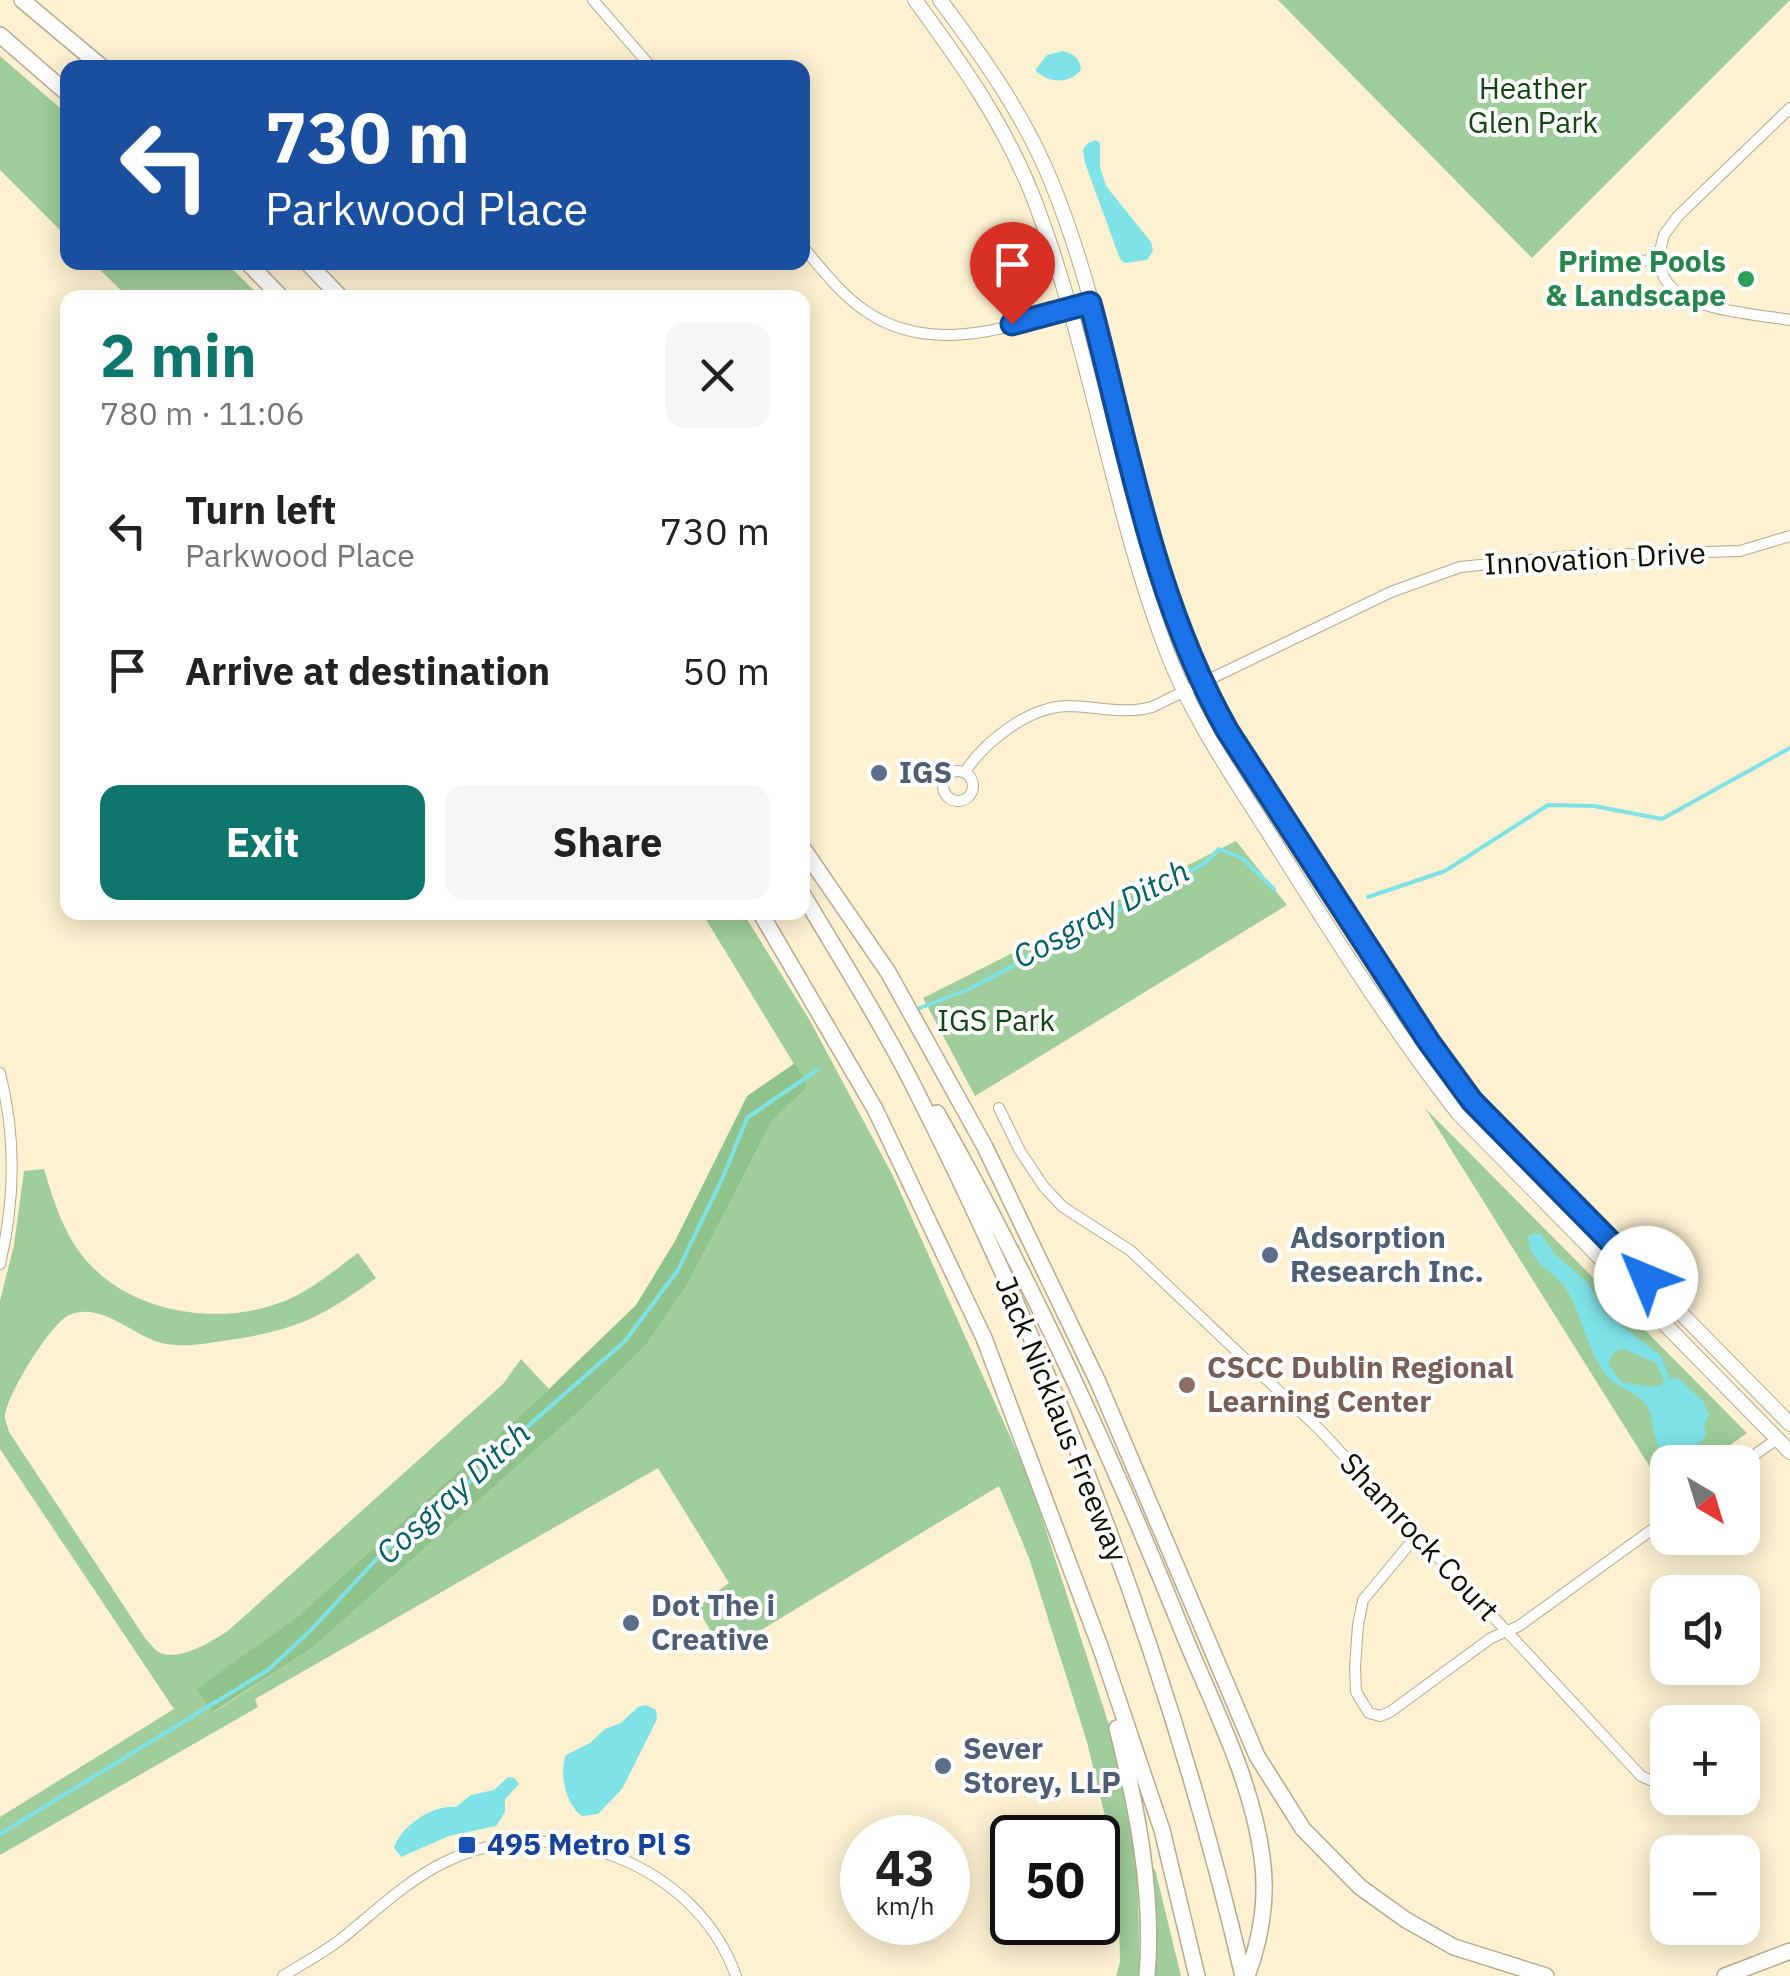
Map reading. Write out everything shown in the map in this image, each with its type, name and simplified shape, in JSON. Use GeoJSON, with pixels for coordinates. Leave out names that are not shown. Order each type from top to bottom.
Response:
{"type":"FeatureCollection","features":[{"type":"Feature","properties":{"kind":"highway"},"geometry":{"type":"LineString","coordinates":[[22,0],[93,60]]}},
{"type":"Feature","properties":{"kind":"highway"},"geometry":{"type":"LineString","coordinates":[[0,35],[60,87]]}},
{"type":"Feature","properties":{"kind":"highway"},"geometry":{"type":"LineString","coordinates":[[255,270],[274,290]]}},
{"type":"Feature","properties":{"kind":"highway"},"geometry":{"type":"LineString","coordinates":[[315,270],[333,290]]}},
{"type":"Feature","properties":{"kind":"highway"},"geometry":{"type":"LineString","coordinates":[[810,860],[888,972],[986,1147],[1098,1382],[1257,1756],[1304,1830],[1360,1886],[1406,1920],[1454,1947],[1546,1976]]}},
{"type":"Feature","properties":{"kind":"highway","name":"Jack Nicklaus Freeway"},"geometry":{"type":"LineString","coordinates":[[810,906],[910,1080],[973,1208],[1063,1411],[1179,1732],[1245,1976]]}},
{"type":"Feature","properties":{"kind":"highway","name":"Jack Nicklaus Freeway"},"geometry":{"type":"LineString","coordinates":[[765,920],[875,1109],[984,1338],[1093,1627],[1162,1830],[1197,1976]]}},
{"type":"Feature","properties":{"kind":"highway"},"geometry":{"type":"LineString","coordinates":[[867,1003],[926,1094],[1028,1279],[1130,1500],[1242,1779],[1263,1859],[1261,1930],[1245,1976]]}},
{"type":"Feature","properties":{"kind":"highway"},"geometry":{"type":"LineString","coordinates":[[1093,1627],[1128,1770],[1145,1874],[1150,1940],[1147,1976]]}},
{"type":"Feature","properties":{"kind":"highway"},"geometry":{"type":"LineString","coordinates":[[1724,1976],[1790,1951]]}},
{"type":"Feature","properties":{"kind":"main road"},"geometry":{"type":"LineString","coordinates":[[914,0],[968,72],[1002,130],[1031,192],[1071,308],[1136,559],[1168,656],[1208,737],[1412,1054],[1458,1112],[1790,1452]]}},
{"type":"Feature","properties":{"kind":"main road"},"geometry":{"type":"LineString","coordinates":[[940,0],[985,60],[1038,151],[1068,228],[1090,303],[1155,552],[1201,682],[1227,730],[1350,922],[1472,1101],[1790,1425],[1776,1439]]}},
{"type":"Feature","properties":{"kind":"street"},"geometry":{"type":"LineString","coordinates":[[593,0],[645,60]]}},
{"type":"Feature","properties":{"kind":"street"},"geometry":{"type":"LineString","coordinates":[[1790,108],[1678,216],[1664,235],[1658,259],[1665,280],[1682,297],[1700,304],[1790,320]]}},
{"type":"Feature","properties":{"kind":"street"},"geometry":{"type":"LineString","coordinates":[[810,255],[836,286],[867,312],[902,330],[923,335],[982,332],[1090,303]]}},
{"type":"Feature","properties":{"kind":"street"},"geometry":{"type":"LineString","coordinates":[[1642,260],[1658,259]]}},
{"type":"Feature","properties":{"kind":"street","name":"Innovation Drive"},"geometry":{"type":"LineString","coordinates":[[966,772],[986,746],[1050,708],[1135,712],[1392,592],[1460,567],[1571,556],[1714,554],[1761,547],[1790,536]]}},
{"type":"Feature","properties":{"kind":"street"},"geometry":{"type":"LineString","coordinates":[[0,1073],[10,1127],[12,1175],[0,1264]]}},
{"type":"Feature","properties":{"kind":"street","name":"Shamrock Court"},"geometry":{"type":"LineString","coordinates":[[999,1108],[1020,1151],[1054,1197],[1132,1252],[1320,1430],[1640,1776],[1650,1780]]}},
{"type":"Feature","properties":{"kind":"street"},"geometry":{"type":"LineString","coordinates":[[1760,1451],[1776,1439]]}},
{"type":"Feature","properties":{"kind":"street"},"geometry":{"type":"LineString","coordinates":[[1417,1535],[1363,1600],[1358,1625],[1356,1692],[1369,1713],[1380,1716],[1506,1630],[1518,1626],[1650,1531]]}},
{"type":"Feature","properties":{"kind":"street"},"geometry":{"type":"LineString","coordinates":[[283,1976],[337,1942],[398,1892],[446,1862],[466,1853],[508,1844],[540,1842],[611,1854],[644,1870],[690,1903],[724,1946],[736,1976]]}},
{"type":"Feature","properties":{"kind":"green space","name":"Heather Glen Park"},"geometry":{"type":"Polygon","coordinates":[[[1278,0],[1790,0],[1532,258],[1278,0]]]}},
{"type":"Feature","properties":{"kind":"green space"},"geometry":{"type":"Polygon","coordinates":[[[0,56],[60,108],[60,230],[0,170],[0,56]]]}},
{"type":"Feature","properties":{"kind":"green space"},"geometry":{"type":"Polygon","coordinates":[[[100,270],[233,270],[254,290],[121,290],[100,270]]]}},
{"type":"Feature","properties":{"kind":"green space","name":"IGS Park"},"geometry":{"type":"Polygon","coordinates":[[[1236,841],[1287,905],[975,1096],[923,998],[1236,841]]]}},
{"type":"Feature","properties":{"kind":"green space"},"geometry":{"type":"Polygon","coordinates":[[[706,920],[747,920],[809,1019],[893,1176],[1030,1481],[1109,1725],[1137,1861],[1140,1976],[1116,1976],[1120,1962],[1120,1815],[1105,1815],[1087,1742],[1029,1558],[999,1486],[723,1653],[697,1607],[729,1583],[658,1468],[255,1699],[258,1707],[0,1855],[0,1817],[174,1709],[0,1449],[0,1301],[14,1245],[24,1171],[44,1169],[68,1234],[100,1274],[149,1302],[205,1314],[261,1309],[306,1290],[358,1253],[376,1278],[337,1304],[287,1328],[200,1344],[162,1343],[93,1312],[69,1315],[51,1332],[21,1378],[7,1407],[9,1432],[157,1651],[184,1653],[229,1630],[503,1384],[521,1359],[549,1389],[298,1616],[198,1689],[214,1712],[311,1649],[582,1409],[646,1345],[688,1284],[772,1121],[808,1087],[706,920]]]}},
{"type":"Feature","properties":{"kind":"green space"},"geometry":{"type":"Polygon","coordinates":[[[795,1063],[808,1087],[772,1121],[688,1284],[646,1345],[582,1409],[311,1649],[213,1712],[197,1689],[298,1616],[636,1305],[675,1241],[747,1096],[795,1063]]]}},
{"type":"Feature","properties":{"kind":"green space"},"geometry":{"type":"Polygon","coordinates":[[[1425,1108],[1747,1433],[1730,1445],[1650,1445],[1650,1467],[1425,1108]]]}},
{"type":"Feature","properties":{"kind":"green space"},"geometry":{"type":"Polygon","coordinates":[[[1155,1869],[1181,1976],[1155,1976],[1151,1870],[1155,1869]]]}},
{"type":"Feature","properties":{"kind":"water"},"geometry":{"type":"Polygon","coordinates":[[[1063,51],[1078,60],[1081,70],[1076,75],[1058,80],[1035,70],[1047,55],[1063,51]]]}},
{"type":"Feature","properties":{"kind":"water"},"geometry":{"type":"Polygon","coordinates":[[[1096,140],[1100,143],[1100,167],[1106,186],[1151,242],[1153,251],[1147,260],[1125,263],[1120,259],[1085,163],[1083,149],[1096,140]]]}},
{"type":"Feature","properties":{"kind":"water"},"geometry":{"type":"Polygon","coordinates":[[[1541,1234],[1554,1253],[1589,1284],[1605,1313],[1661,1356],[1670,1379],[1678,1378],[1704,1402],[1709,1416],[1704,1425],[1706,1436],[1698,1445],[1658,1445],[1647,1406],[1613,1382],[1602,1368],[1568,1292],[1529,1246],[1528,1237],[1541,1234]],[[1624,1349],[1610,1358],[1609,1365],[1621,1382],[1650,1387],[1664,1381],[1656,1363],[1624,1349]]]}},
{"type":"Feature","properties":{"kind":"water"},"geometry":{"type":"Polygon","coordinates":[[[646,1705],[656,1710],[657,1719],[622,1789],[598,1814],[582,1816],[571,1804],[565,1788],[566,1755],[646,1705]]]}},
{"type":"Feature","properties":{"kind":"water"},"geometry":{"type":"Polygon","coordinates":[[[508,1777],[519,1784],[505,1799],[505,1812],[496,1826],[449,1836],[401,1857],[394,1848],[403,1832],[419,1818],[438,1809],[456,1807],[471,1795],[494,1790],[508,1777]]]}},
{"type":"Feature","properties":{"kind":"waterway","name":"Cosgray Ditch"},"geometry":{"type":"LineString","coordinates":[[1368,897],[1445,871],[1548,805],[1594,806],[1662,819],[1790,748]]}},
{"type":"Feature","properties":{"kind":"waterway","name":"Cosgray Ditch"},"geometry":{"type":"LineString","coordinates":[[920,1008],[969,989],[1114,913],[1205,863],[1219,849],[1242,858],[1274,889]]}},
{"type":"Feature","properties":{"kind":"waterway","name":"Cosgray Ditch"},"geometry":{"type":"LineString","coordinates":[[0,1834],[268,1670],[383,1552],[451,1500],[504,1447],[625,1341],[678,1270],[747,1118],[817,1070]]}},
{"type":"Feature","properties":{"kind":"place","name":"Prime Pools & Landscape"},"geometry":{"type":"Point","coordinates":[1746,279]}},
{"type":"Feature","properties":{"kind":"place","name":"IGS"},"geometry":{"type":"Point","coordinates":[879,773]}},
{"type":"Feature","properties":{"kind":"place","name":"Adsorption Research Inc."},"geometry":{"type":"Point","coordinates":[1270,1255]}},
{"type":"Feature","properties":{"kind":"place","name":"CSCC Dublin Regional Learning Center"},"geometry":{"type":"Point","coordinates":[1187,1385]}},
{"type":"Feature","properties":{"kind":"place","name":"Dot The i Creative"},"geometry":{"type":"Point","coordinates":[631,1623]}},
{"type":"Feature","properties":{"kind":"place","name":"Sever Storey, LLP"},"geometry":{"type":"Point","coordinates":[943,1766]}},
{"type":"Feature","properties":{"kind":"place","name":"495 Metro Pl S"},"geometry":{"type":"Point","coordinates":[467,1845]}},
{"type":"Feature","properties":{"kind":"route"},"geometry":{"type":"LineString","coordinates":[[1012,324],[1090,303],[1126,451],[1171,602],[1201,682],[1227,730],[1429,1042],[1472,1101],[1646,1278]]}}]}
